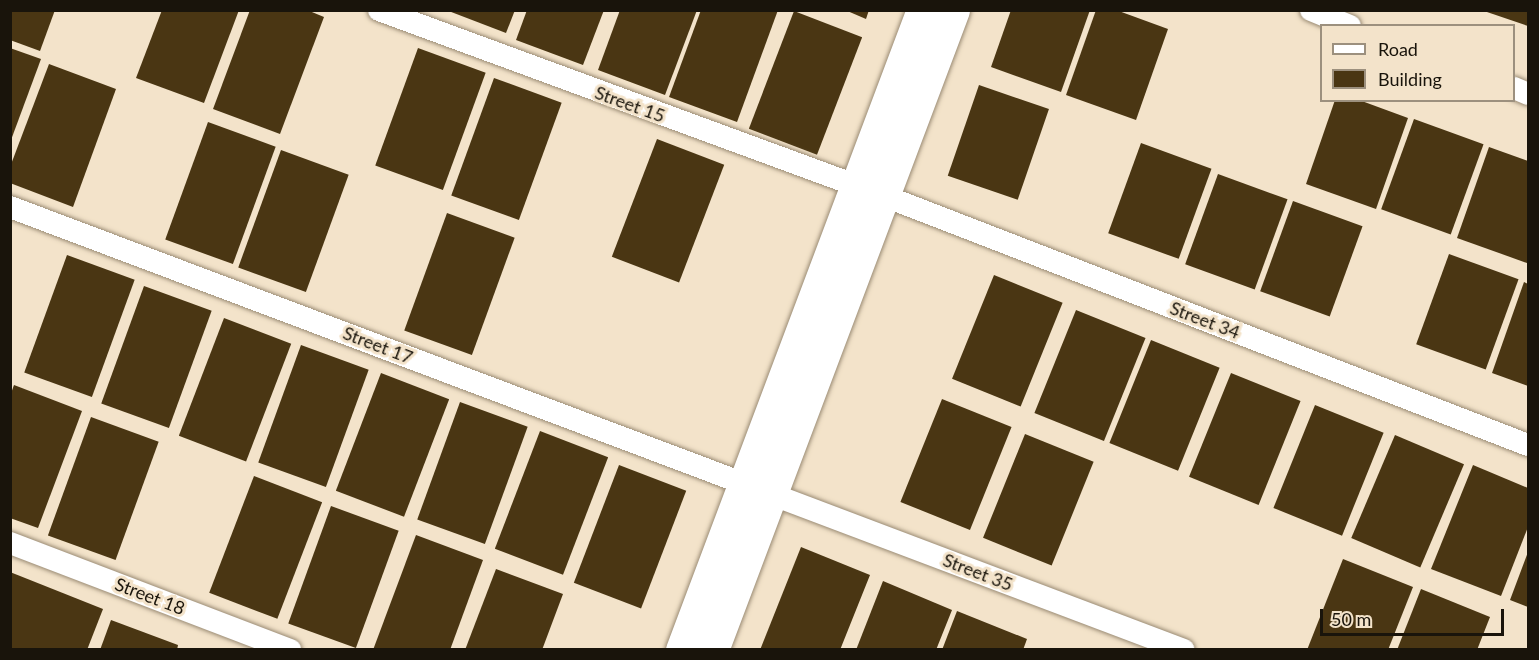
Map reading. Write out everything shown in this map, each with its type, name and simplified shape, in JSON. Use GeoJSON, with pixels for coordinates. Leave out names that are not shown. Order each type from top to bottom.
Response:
{"type":"FeatureCollection","features":[{"type":"Feature","properties":{"kind":"main road"},"geometry":{"type":"LineString","coordinates":[[712,650],[758,489],[869,191],[923,10]]}},
{"type":"Feature","properties":{"kind":"main road"},"geometry":{"type":"LineString","coordinates":[[869,191],[953,10]]}},
{"type":"Feature","properties":{"kind":"main road"},"geometry":{"type":"LineString","coordinates":[[682,650],[758,489]]}},
{"type":"Feature","properties":{"kind":"street","name":"Street 15"},"geometry":{"type":"LineString","coordinates":[[379,10],[869,191]]}},
{"type":"Feature","properties":{"kind":"street"},"geometry":{"type":"LineString","coordinates":[[1311,10],[1345,24]]}},
{"type":"Feature","properties":{"kind":"street","name":"Street 34"},"geometry":{"type":"LineString","coordinates":[[869,191],[1528,445]]}},
{"type":"Feature","properties":{"kind":"street","name":"Street 17"},"geometry":{"type":"LineString","coordinates":[[10,207],[758,489]]}},
{"type":"Feature","properties":{"kind":"street","name":"Street 35"},"geometry":{"type":"LineString","coordinates":[[758,489],[1184,650]]}},
{"type":"Feature","properties":{"kind":"street","name":"Street 18"},"geometry":{"type":"LineString","coordinates":[[10,543],[291,650]]}},
{"type":"Feature","properties":{"kind":"building"},"geometry":{"type":"Polygon","coordinates":[[[10,10],[55,10],[40,51],[10,40],[10,10]]]}},
{"type":"Feature","properties":{"kind":"building"},"geometry":{"type":"Polygon","coordinates":[[[162,10],[239,10],[204,103],[136,78],[162,10]]]}},
{"type":"Feature","properties":{"kind":"building"},"geometry":{"type":"Polygon","coordinates":[[[250,10],[307,10],[324,17],[280,134],[213,109],[250,10]]]}},
{"type":"Feature","properties":{"kind":"building"},"geometry":{"type":"Polygon","coordinates":[[[446,10],[515,10],[506,33],[446,10]]]}},
{"type":"Feature","properties":{"kind":"building"},"geometry":{"type":"Polygon","coordinates":[[[527,10],[604,10],[583,65],[516,40],[527,10]]]}},
{"type":"Feature","properties":{"kind":"building"},"geometry":{"type":"Polygon","coordinates":[[[620,10],[697,10],[665,95],[598,70],[620,10]]]}},
{"type":"Feature","properties":{"kind":"building"},"geometry":{"type":"Polygon","coordinates":[[[701,10],[778,10],[737,122],[669,97],[701,10]]]}},
{"type":"Feature","properties":{"kind":"building"},"geometry":{"type":"Polygon","coordinates":[[[845,10],[869,10],[866,19],[845,10]]]}},
{"type":"Feature","properties":{"kind":"building"},"geometry":{"type":"Polygon","coordinates":[[[1011,10],[1090,10],[1061,92],[991,67],[1011,10]]]}},
{"type":"Feature","properties":{"kind":"building"},"geometry":{"type":"Polygon","coordinates":[[[1096,10],[1116,10],[1168,29],[1136,120],[1066,95],[1096,10]]]}},
{"type":"Feature","properties":{"kind":"building"},"geometry":{"type":"Polygon","coordinates":[[[1528,10],[1528,26],[1484,11],[1528,10]]]}},
{"type":"Feature","properties":{"kind":"building"},"geometry":{"type":"Polygon","coordinates":[[[794,11],[862,37],[817,155],[749,129],[794,11]]]}},
{"type":"Feature","properties":{"kind":"building"},"geometry":{"type":"Polygon","coordinates":[[[10,48],[41,59],[11,140],[10,140],[10,48]]]}},
{"type":"Feature","properties":{"kind":"building"},"geometry":{"type":"Polygon","coordinates":[[[418,48],[486,73],[443,190],[375,165],[418,48]]]}},
{"type":"Feature","properties":{"kind":"building"},"geometry":{"type":"Polygon","coordinates":[[[49,64],[116,89],[73,207],[10,183],[10,167],[49,64]]]}},
{"type":"Feature","properties":{"kind":"building"},"geometry":{"type":"Polygon","coordinates":[[[494,78],[562,103],[519,220],[451,195],[494,78]]]}},
{"type":"Feature","properties":{"kind":"building"},"geometry":{"type":"Polygon","coordinates":[[[979,85],[1049,109],[1018,200],[948,176],[979,85]]]}},
{"type":"Feature","properties":{"kind":"building"},"geometry":{"type":"Polygon","coordinates":[[[1334,102],[1364,102],[1408,118],[1376,209],[1306,184],[1334,102]]]}},
{"type":"Feature","properties":{"kind":"building"},"geometry":{"type":"Polygon","coordinates":[[[1414,119],[1484,144],[1451,235],[1381,209],[1414,119]]]}},
{"type":"Feature","properties":{"kind":"building"},"geometry":{"type":"Polygon","coordinates":[[[208,122],[276,147],[233,264],[165,239],[208,122]]]}},
{"type":"Feature","properties":{"kind":"building"},"geometry":{"type":"Polygon","coordinates":[[[657,139],[724,165],[679,282],[612,257],[657,139]]]}},
{"type":"Feature","properties":{"kind":"building"},"geometry":{"type":"Polygon","coordinates":[[[1141,143],[1211,169],[1179,259],[1108,233],[1141,143]]]}},
{"type":"Feature","properties":{"kind":"building"},"geometry":{"type":"Polygon","coordinates":[[[1489,147],[1528,161],[1527,263],[1457,238],[1489,147]]]}},
{"type":"Feature","properties":{"kind":"building"},"geometry":{"type":"Polygon","coordinates":[[[281,150],[349,175],[306,292],[238,267],[281,150]]]}},
{"type":"Feature","properties":{"kind":"building"},"geometry":{"type":"Polygon","coordinates":[[[1218,174],[1288,199],[1255,290],[1185,264],[1218,174]]]}},
{"type":"Feature","properties":{"kind":"building"},"geometry":{"type":"Polygon","coordinates":[[[1293,201],[1363,226],[1330,317],[1260,291],[1293,201]]]}},
{"type":"Feature","properties":{"kind":"building"},"geometry":{"type":"Polygon","coordinates":[[[447,213],[515,238],[472,355],[404,330],[447,213]]]}},
{"type":"Feature","properties":{"kind":"building"},"geometry":{"type":"Polygon","coordinates":[[[1449,254],[1519,279],[1486,370],[1416,344],[1449,254]]]}},
{"type":"Feature","properties":{"kind":"building"},"geometry":{"type":"Polygon","coordinates":[[[67,255],[135,280],[92,397],[24,372],[67,255]]]}},
{"type":"Feature","properties":{"kind":"building"},"geometry":{"type":"Polygon","coordinates":[[[994,275],[1063,303],[1021,407],[952,379],[994,275]]]}},
{"type":"Feature","properties":{"kind":"building"},"geometry":{"type":"Polygon","coordinates":[[[1524,282],[1528,284],[1528,386],[1492,373],[1524,282]]]}},
{"type":"Feature","properties":{"kind":"building"},"geometry":{"type":"Polygon","coordinates":[[[144,286],[212,311],[169,428],[101,403],[144,286]]]}},
{"type":"Feature","properties":{"kind":"building"},"geometry":{"type":"Polygon","coordinates":[[[1076,310],[1146,338],[1104,441],[1034,413],[1076,310]]]}},
{"type":"Feature","properties":{"kind":"building"},"geometry":{"type":"Polygon","coordinates":[[[224,318],[291,344],[246,461],[179,436],[224,318]]]}},
{"type":"Feature","properties":{"kind":"building"},"geometry":{"type":"Polygon","coordinates":[[[1151,340],[1220,368],[1178,471],[1109,443],[1151,340]]]}},
{"type":"Feature","properties":{"kind":"building"},"geometry":{"type":"Polygon","coordinates":[[[301,345],[369,370],[326,487],[258,462],[301,345]]]}},
{"type":"Feature","properties":{"kind":"building"},"geometry":{"type":"Polygon","coordinates":[[[381,373],[449,399],[404,517],[336,491],[381,373]]]}},
{"type":"Feature","properties":{"kind":"building"},"geometry":{"type":"Polygon","coordinates":[[[1231,373],[1301,401],[1259,505],[1189,477],[1231,373]]]}},
{"type":"Feature","properties":{"kind":"building"},"geometry":{"type":"Polygon","coordinates":[[[14,385],[82,411],[38,528],[10,518],[10,396],[14,385]]]}},
{"type":"Feature","properties":{"kind":"building"},"geometry":{"type":"Polygon","coordinates":[[[942,399],[1012,427],[970,530],[900,502],[942,399]]]}},
{"type":"Feature","properties":{"kind":"building"},"geometry":{"type":"Polygon","coordinates":[[[460,402],[528,427],[485,544],[417,519],[460,402]]]}},
{"type":"Feature","properties":{"kind":"building"},"geometry":{"type":"Polygon","coordinates":[[[1315,405],[1384,433],[1342,536],[1273,508],[1315,405]]]}},
{"type":"Feature","properties":{"kind":"building"},"geometry":{"type":"Polygon","coordinates":[[[91,417],[159,442],[116,560],[48,535],[91,417]]]}},
{"type":"Feature","properties":{"kind":"building"},"geometry":{"type":"Polygon","coordinates":[[[540,431],[608,457],[563,575],[495,549],[540,431]]]}},
{"type":"Feature","properties":{"kind":"building"},"geometry":{"type":"Polygon","coordinates":[[[1025,434],[1094,462],[1052,566],[983,538],[1025,434]]]}},
{"type":"Feature","properties":{"kind":"building"},"geometry":{"type":"Polygon","coordinates":[[[1395,435],[1464,464],[1420,567],[1351,538],[1395,435]]]}},
{"type":"Feature","properties":{"kind":"building"},"geometry":{"type":"Polygon","coordinates":[[[619,465],[686,491],[641,608],[574,583],[619,465]]]}},
{"type":"Feature","properties":{"kind":"building"},"geometry":{"type":"Polygon","coordinates":[[[1473,465],[1528,488],[1528,527],[1501,596],[1431,569],[1473,465]]]}},
{"type":"Feature","properties":{"kind":"building"},"geometry":{"type":"Polygon","coordinates":[[[254,476],[322,502],[277,619],[209,593],[254,476]]]}},
{"type":"Feature","properties":{"kind":"building"},"geometry":{"type":"Polygon","coordinates":[[[331,506],[399,531],[356,648],[288,623],[331,506]]]}},
{"type":"Feature","properties":{"kind":"building"},"geometry":{"type":"Polygon","coordinates":[[[416,535],[483,560],[450,650],[373,650],[416,535]]]}},
{"type":"Feature","properties":{"kind":"building"},"geometry":{"type":"Polygon","coordinates":[[[801,547],[870,575],[840,650],[760,650],[801,547]]]}},
{"type":"Feature","properties":{"kind":"building"},"geometry":{"type":"Polygon","coordinates":[[[1528,552],[1528,607],[1510,600],[1528,552]]]}},
{"type":"Feature","properties":{"kind":"building"},"geometry":{"type":"Polygon","coordinates":[[[1343,559],[1413,587],[1388,650],[1307,650],[1343,559]]]}},
{"type":"Feature","properties":{"kind":"building"},"geometry":{"type":"Polygon","coordinates":[[[496,569],[563,594],[542,650],[465,650],[496,569]]]}},
{"type":"Feature","properties":{"kind":"building"},"geometry":{"type":"Polygon","coordinates":[[[10,572],[103,609],[87,650],[10,650],[10,572]]]}},
{"type":"Feature","properties":{"kind":"building"},"geometry":{"type":"Polygon","coordinates":[[[883,581],[952,610],[936,650],[856,650],[883,581]]]}},
{"type":"Feature","properties":{"kind":"building"},"geometry":{"type":"Polygon","coordinates":[[[1421,589],[1490,617],[1477,650],[1397,650],[1421,589]]]}},
{"type":"Feature","properties":{"kind":"building"},"geometry":{"type":"Polygon","coordinates":[[[957,611],[1027,639],[1023,650],[942,650],[957,611]]]}},
{"type":"Feature","properties":{"kind":"building"},"geometry":{"type":"Polygon","coordinates":[[[111,620],[178,645],[177,650],[100,650],[111,620]]]}}]}
